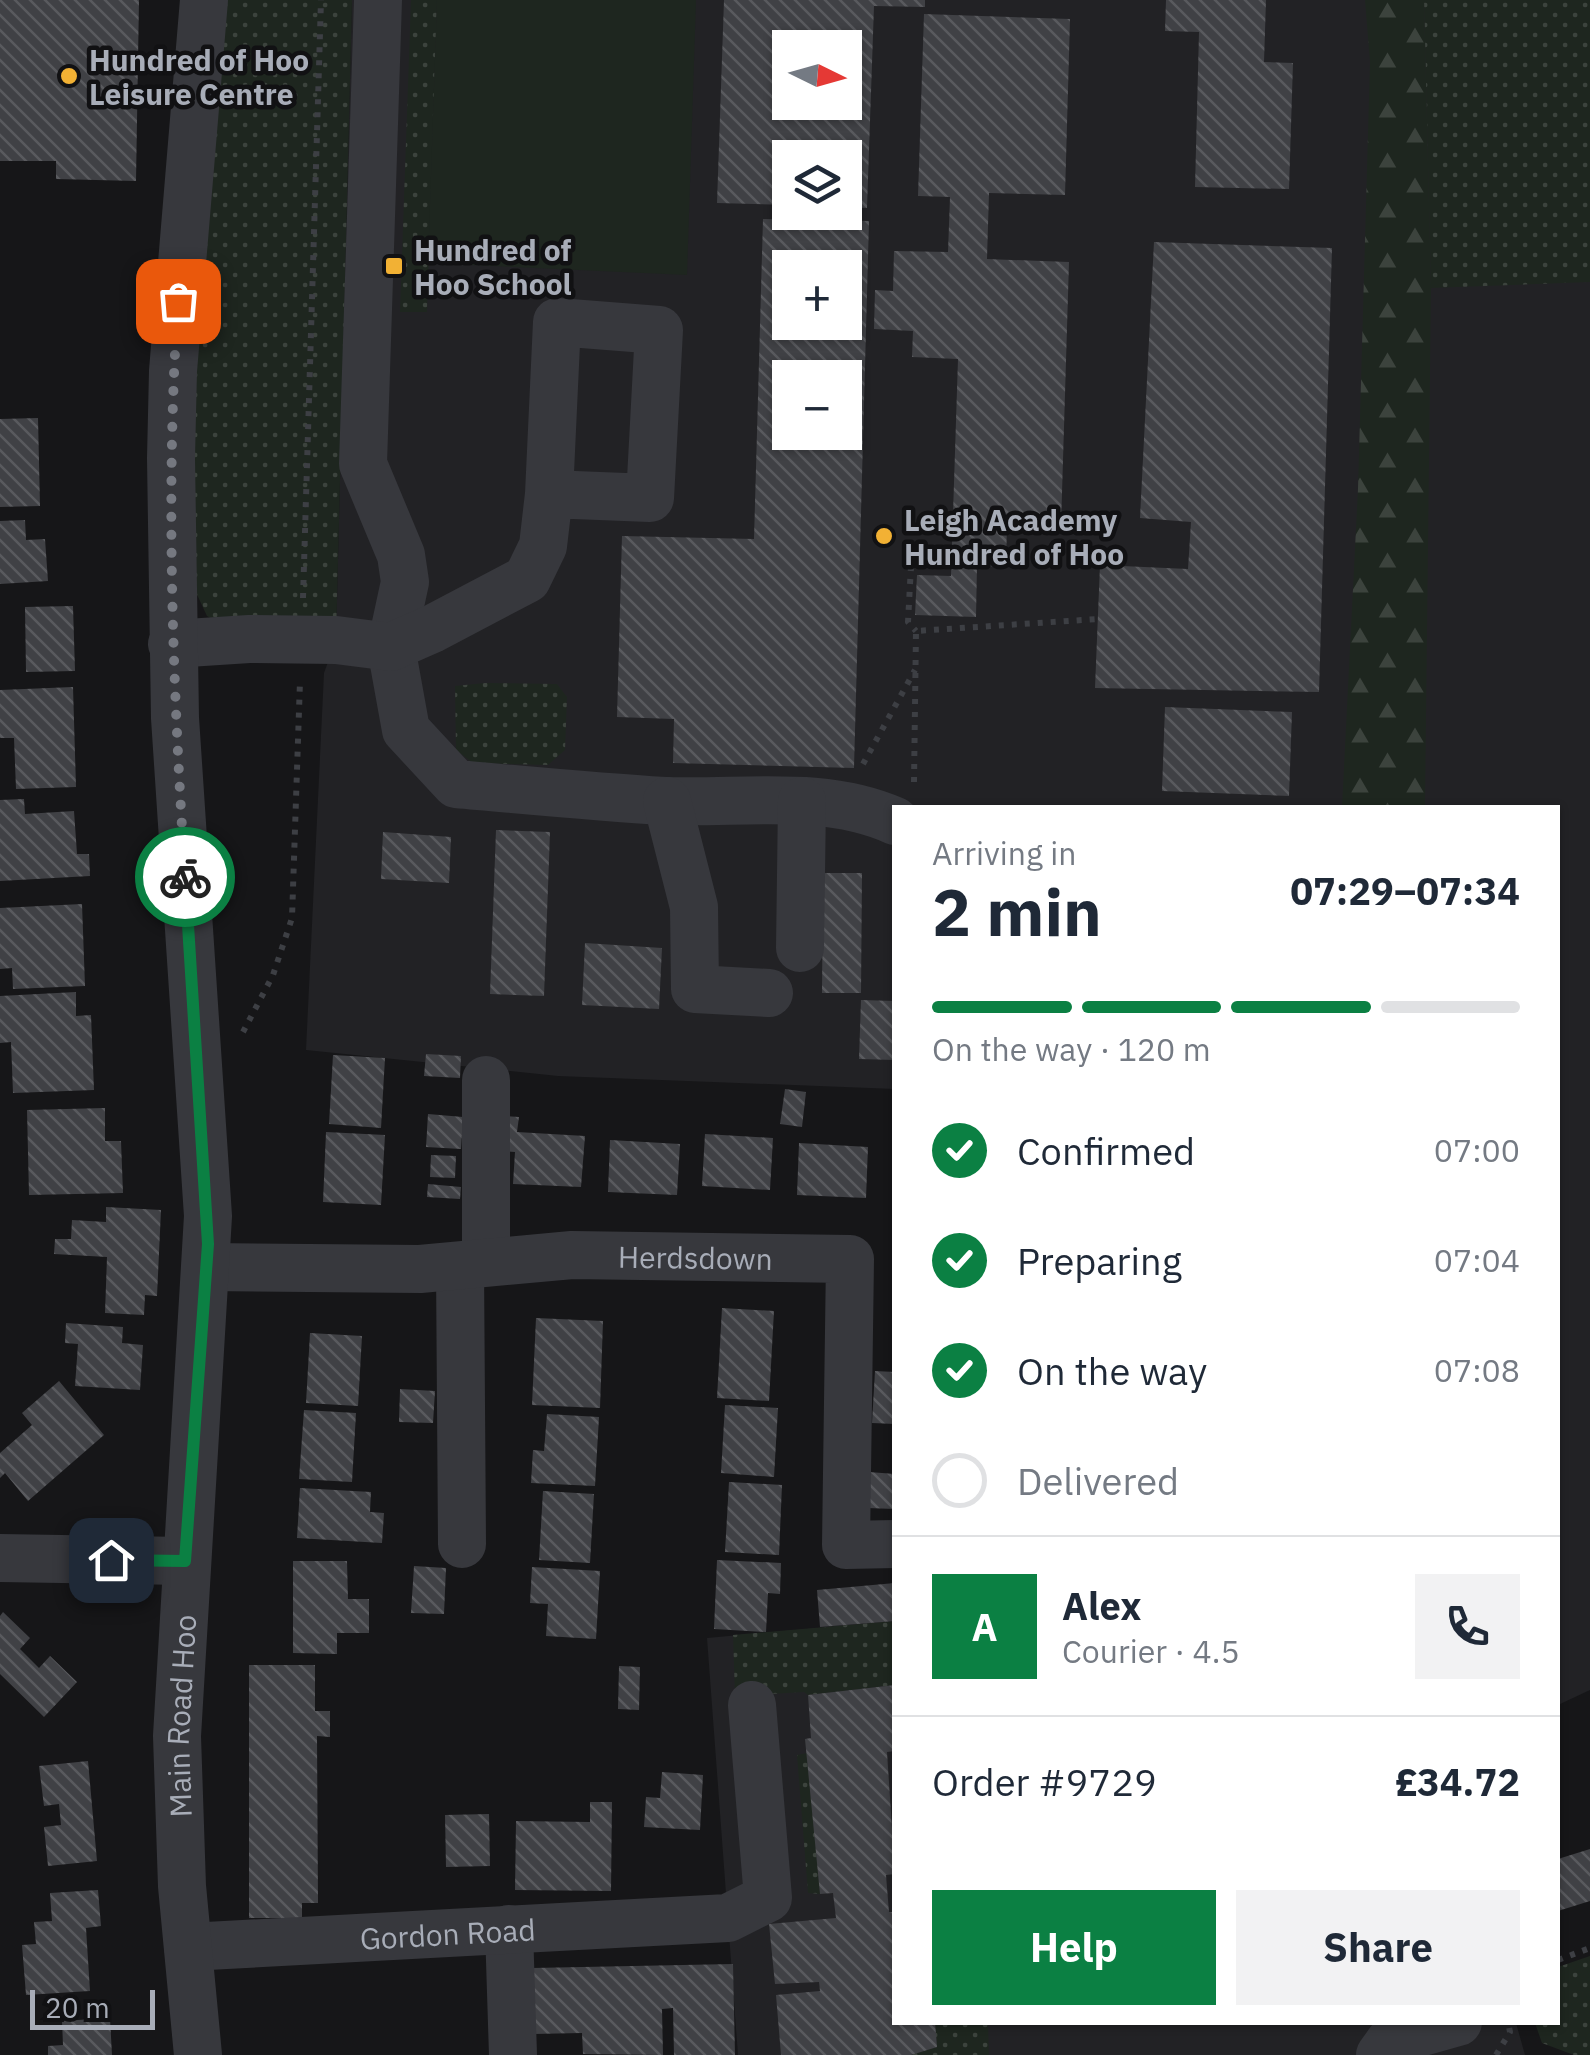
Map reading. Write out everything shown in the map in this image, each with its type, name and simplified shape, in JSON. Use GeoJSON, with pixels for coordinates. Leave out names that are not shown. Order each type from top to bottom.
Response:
{"type":"FeatureCollection","features":[{"type":"Feature","properties":{"kind":"street","name":"Main Road Hoo"},"geometry":{"type":"LineString","coordinates":[[198,2055],[177,1767],[207,1202],[172,644],[173,371],[204,0]]}},
{"type":"Feature","properties":{"kind":"street"},"geometry":{"type":"LineString","coordinates":[[378,0],[363,464],[402,555],[404,582],[391,647],[406,730],[456,784],[667,801],[904,804]]}},
{"type":"Feature","properties":{"kind":"street"},"geometry":{"type":"LineString","coordinates":[[172,644],[302,640],[391,647],[527,579],[544,546],[550,494]]}},
{"type":"Feature","properties":{"kind":"street"},"geometry":{"type":"LineString","coordinates":[[667,801],[694,907],[695,989],[770,993]]}},
{"type":"Feature","properties":{"kind":"street"},"geometry":{"type":"LineString","coordinates":[[800,948],[802,801]]}},
{"type":"Feature","properties":{"kind":"street"},"geometry":{"type":"LineString","coordinates":[[462,1544],[473,1264],[486,1080]]}},
{"type":"Feature","properties":{"kind":"street","name":"Herdsdown"},"geometry":{"type":"LineString","coordinates":[[206,1267],[368,1270],[572,1255],[850,1259],[846,1545],[892,1544]]}},
{"type":"Feature","properties":{"kind":"street"},"geometry":{"type":"LineString","coordinates":[[0,1558],[185,1561]]}},
{"type":"Feature","properties":{"kind":"street","name":"Gordon Road"},"geometry":{"type":"LineString","coordinates":[[188,1948],[728,1918],[768,1898],[752,1705]]}},
{"type":"Feature","properties":{"kind":"street"},"geometry":{"type":"LineString","coordinates":[[510,1929],[512,2055]]}},
{"type":"Feature","properties":{"kind":"street"},"geometry":{"type":"LineString","coordinates":[[1380,2055],[1390,2041],[1447,2025]]}},
{"type":"Feature","properties":{"kind":"path"},"geometry":{"type":"LineString","coordinates":[[904,804],[916,669],[916,631],[908,622],[910,566]]}},
{"type":"Feature","properties":{"kind":"path"},"geometry":{"type":"LineString","coordinates":[[916,631],[1098,619]]}},
{"type":"Feature","properties":{"kind":"path"},"geometry":{"type":"LineString","coordinates":[[849,805],[858,772],[916,669]]}},
{"type":"Feature","properties":{"kind":"path"},"geometry":{"type":"LineString","coordinates":[[1560,1959],[1590,1948]]}},
{"type":"Feature","properties":{"kind":"path"},"geometry":{"type":"LineString","coordinates":[[1496,2055],[1510,2032],[1509,2025]]}},
{"type":"Feature","properties":{"kind":"shaded area","name":"Leigh Academy Hundred of Hoo"},"geometry":{"type":"Polygon","coordinates":[[[352,0],[1590,0],[1590,1690],[1560,1704],[1560,805],[892,805],[892,1089],[558,1076],[306,1050],[324,673],[336,640],[352,0]]]}},
{"type":"Feature","properties":{"kind":"shaded area"},"geometry":{"type":"Polygon","coordinates":[[[892,1621],[892,2025],[1517,2025],[1525,2055],[738,2055],[707,1638],[892,1621]]]}},
{"type":"Feature","properties":{"kind":"green space"},"geometry":{"type":"Polygon","coordinates":[[[219,0],[352,0],[336,640],[249,639],[207,616],[194,588],[191,330],[219,0]]]}},
{"type":"Feature","properties":{"kind":"green space"},"geometry":{"type":"Polygon","coordinates":[[[411,0],[437,0],[427,312],[400,312],[411,0]]]}},
{"type":"Feature","properties":{"kind":"green space"},"geometry":{"type":"Polygon","coordinates":[[[437,0],[696,0],[687,275],[428,263],[437,0]]]}},
{"type":"Feature","properties":{"kind":"green space"},"geometry":{"type":"Polygon","coordinates":[[[1365,0],[1424,0],[1431,288],[1425,805],[1342,805],[1358,489],[1370,62],[1365,0]]]}},
{"type":"Feature","properties":{"kind":"green space"},"geometry":{"type":"Polygon","coordinates":[[[1424,0],[1590,0],[1590,282],[1431,288],[1424,0]]]}},
{"type":"Feature","properties":{"kind":"green space"},"geometry":{"type":"Polygon","coordinates":[[[557,684],[567,697],[565,750],[548,765],[473,763],[456,750],[455,686],[557,684]]]}},
{"type":"Feature","properties":{"kind":"green space"},"geometry":{"type":"Polygon","coordinates":[[[892,1621],[892,1685],[808,1695],[804,1692],[735,1696],[733,1635],[892,1621]]]}},
{"type":"Feature","properties":{"kind":"green space"},"geometry":{"type":"Polygon","coordinates":[[[807,1753],[820,1894],[808,1893],[797,1755],[807,1753]]]}},
{"type":"Feature","properties":{"kind":"green space"},"geometry":{"type":"Polygon","coordinates":[[[1590,1956],[1590,2055],[1574,2055],[1542,2043],[1536,2025],[1560,2025],[1560,1966],[1590,1956]]]}},
{"type":"Feature","properties":{"kind":"green space"},"geometry":{"type":"Polygon","coordinates":[[[935,2025],[988,2025],[989,2055],[911,2055],[937,2047],[935,2025]]]}},
{"type":"Feature","properties":{"kind":"building","name":"Hundred of Hoo Leisure Centre"},"geometry":{"type":"Polygon","coordinates":[[[0,0],[139,0],[136,181],[56,179],[56,161],[0,161],[0,0]]]}},
{"type":"Feature","properties":{"kind":"building"},"geometry":{"type":"Polygon","coordinates":[[[724,0],[925,0],[925,7],[874,6],[867,208],[862,208],[862,140],[772,140],[772,205],[717,203],[724,0]]]}},
{"type":"Feature","properties":{"kind":"building"},"geometry":{"type":"Polygon","coordinates":[[[1166,0],[1266,0],[1264,62],[1293,63],[1289,189],[1195,187],[1199,32],[1165,31],[1166,0]]]}},
{"type":"Feature","properties":{"kind":"building"},"geometry":{"type":"Polygon","coordinates":[[[924,14],[1070,19],[1065,195],[989,193],[987,259],[1069,262],[1061,526],[1007,524],[1006,567],[977,566],[976,617],[915,615],[917,575],[951,576],[958,359],[912,357],[913,331],[874,329],[875,290],[893,291],[894,251],[948,252],[950,197],[918,196],[924,14]]]}},
{"type":"Feature","properties":{"kind":"building"},"geometry":{"type":"Polygon","coordinates":[[[763,219],[772,219],[772,230],[862,230],[862,221],[869,221],[854,768],[673,763],[674,719],[617,717],[622,536],[754,539],[763,219]]]}},
{"type":"Feature","properties":{"kind":"building"},"geometry":{"type":"Polygon","coordinates":[[[1154,242],[1332,248],[1319,692],[1095,688],[1100,565],[1188,569],[1191,522],[1140,518],[1154,242]]]}},
{"type":"Feature","properties":{"kind":"building"},"geometry":{"type":"Polygon","coordinates":[[[38,418],[40,506],[0,507],[0,419],[38,418]]]}},
{"type":"Feature","properties":{"kind":"building"},"geometry":{"type":"Polygon","coordinates":[[[25,520],[26,540],[45,539],[48,581],[0,584],[0,521],[25,520]]]}},
{"type":"Feature","properties":{"kind":"building"},"geometry":{"type":"Polygon","coordinates":[[[73,606],[75,671],[26,672],[25,607],[73,606]]]}},
{"type":"Feature","properties":{"kind":"building"},"geometry":{"type":"Polygon","coordinates":[[[73,687],[76,787],[16,789],[14,738],[0,738],[0,690],[73,687]]]}},
{"type":"Feature","properties":{"kind":"building"},"geometry":{"type":"Polygon","coordinates":[[[1165,707],[1292,712],[1289,796],[1162,791],[1165,707]]]}},
{"type":"Feature","properties":{"kind":"building"},"geometry":{"type":"Polygon","coordinates":[[[24,799],[25,814],[74,811],[77,854],[89,854],[90,876],[0,881],[0,800],[24,799]]]}},
{"type":"Feature","properties":{"kind":"building"},"geometry":{"type":"Polygon","coordinates":[[[496,830],[550,832],[544,996],[490,994],[496,830]]]}},
{"type":"Feature","properties":{"kind":"building"},"geometry":{"type":"Polygon","coordinates":[[[383,832],[451,837],[449,883],[381,879],[383,832]]]}},
{"type":"Feature","properties":{"kind":"building"},"geometry":{"type":"Polygon","coordinates":[[[823,873],[862,873],[861,993],[822,993],[823,873]]]}},
{"type":"Feature","properties":{"kind":"building"},"geometry":{"type":"Polygon","coordinates":[[[82,904],[85,986],[13,989],[12,968],[0,969],[0,908],[82,904]]]}},
{"type":"Feature","properties":{"kind":"building"},"geometry":{"type":"Polygon","coordinates":[[[585,943],[662,948],[659,1009],[582,1005],[585,943]]]}},
{"type":"Feature","properties":{"kind":"building"},"geometry":{"type":"Polygon","coordinates":[[[76,992],[76,1016],[91,1015],[94,1090],[13,1093],[11,1042],[0,1043],[0,996],[76,992]]]}},
{"type":"Feature","properties":{"kind":"building"},"geometry":{"type":"Polygon","coordinates":[[[861,1000],[892,1001],[892,1060],[859,1059],[861,1000]]]}},
{"type":"Feature","properties":{"kind":"building"},"geometry":{"type":"Polygon","coordinates":[[[426,1054],[461,1056],[460,1078],[424,1076],[426,1054]]]}},
{"type":"Feature","properties":{"kind":"building"},"geometry":{"type":"Polygon","coordinates":[[[333,1055],[385,1058],[381,1128],[329,1124],[333,1055]]]}},
{"type":"Feature","properties":{"kind":"building"},"geometry":{"type":"Polygon","coordinates":[[[785,1089],[806,1092],[802,1127],[780,1124],[785,1089]]]}},
{"type":"Feature","properties":{"kind":"building"},"geometry":{"type":"Polygon","coordinates":[[[105,1108],[105,1141],[121,1141],[123,1193],[29,1195],[27,1110],[105,1108]]]}},
{"type":"Feature","properties":{"kind":"building"},"geometry":{"type":"Polygon","coordinates":[[[428,1114],[463,1117],[461,1149],[426,1147],[428,1114]]]}},
{"type":"Feature","properties":{"kind":"building"},"geometry":{"type":"Polygon","coordinates":[[[503,1116],[519,1117],[517,1132],[585,1136],[581,1187],[513,1184],[515,1152],[501,1151],[503,1116]]]}},
{"type":"Feature","properties":{"kind":"building"},"geometry":{"type":"Polygon","coordinates":[[[326,1132],[385,1135],[381,1205],[323,1202],[326,1132]]]}},
{"type":"Feature","properties":{"kind":"building"},"geometry":{"type":"Polygon","coordinates":[[[705,1134],[773,1138],[770,1190],[702,1186],[705,1134]]]}},
{"type":"Feature","properties":{"kind":"building"},"geometry":{"type":"Polygon","coordinates":[[[610,1140],[680,1144],[677,1195],[608,1192],[610,1140]]]}},
{"type":"Feature","properties":{"kind":"building"},"geometry":{"type":"Polygon","coordinates":[[[799,1143],[868,1147],[866,1198],[797,1195],[799,1143]]]}},
{"type":"Feature","properties":{"kind":"building"},"geometry":{"type":"Polygon","coordinates":[[[431,1155],[456,1156],[455,1178],[430,1177],[431,1155]]]}},
{"type":"Feature","properties":{"kind":"building"},"geometry":{"type":"Polygon","coordinates":[[[428,1184],[461,1187],[460,1199],[427,1197],[428,1184]]]}},
{"type":"Feature","properties":{"kind":"building"},"geometry":{"type":"Polygon","coordinates":[[[106,1207],[161,1210],[157,1296],[145,1295],[144,1315],[105,1313],[107,1257],[54,1254],[55,1239],[71,1239],[72,1220],[106,1222],[106,1207]]]}},
{"type":"Feature","properties":{"kind":"building"},"geometry":{"type":"Polygon","coordinates":[[[722,1308],[774,1311],[769,1401],[717,1398],[722,1308]]]}},
{"type":"Feature","properties":{"kind":"building"},"geometry":{"type":"Polygon","coordinates":[[[536,1318],[603,1321],[600,1408],[532,1405],[536,1318]]]}},
{"type":"Feature","properties":{"kind":"building"},"geometry":{"type":"Polygon","coordinates":[[[66,1323],[123,1327],[122,1343],[143,1345],[140,1390],[75,1386],[78,1344],[65,1343],[66,1323]]]}},
{"type":"Feature","properties":{"kind":"building"},"geometry":{"type":"Polygon","coordinates":[[[310,1333],[362,1336],[358,1406],[306,1403],[310,1333]]]}},
{"type":"Feature","properties":{"kind":"building"},"geometry":{"type":"Polygon","coordinates":[[[875,1371],[892,1372],[892,1424],[872,1423],[875,1371]]]}},
{"type":"Feature","properties":{"kind":"building"},"geometry":{"type":"Polygon","coordinates":[[[59,1381],[104,1435],[28,1501],[5,1473],[0,1478],[0,1453],[32,1425],[22,1413],[59,1381]]]}},
{"type":"Feature","properties":{"kind":"building"},"geometry":{"type":"Polygon","coordinates":[[[400,1389],[435,1391],[433,1423],[399,1422],[400,1389]]]}},
{"type":"Feature","properties":{"kind":"building"},"geometry":{"type":"Polygon","coordinates":[[[725,1405],[778,1408],[774,1477],[721,1473],[725,1405]]]}},
{"type":"Feature","properties":{"kind":"building"},"geometry":{"type":"Polygon","coordinates":[[[304,1410],[356,1413],[352,1482],[299,1479],[304,1410]]]}},
{"type":"Feature","properties":{"kind":"building"},"geometry":{"type":"Polygon","coordinates":[[[547,1414],[599,1417],[595,1486],[531,1483],[533,1450],[544,1451],[547,1414]]]}},
{"type":"Feature","properties":{"kind":"building"},"geometry":{"type":"Polygon","coordinates":[[[869,1472],[892,1474],[892,1509],[867,1508],[869,1472]]]}},
{"type":"Feature","properties":{"kind":"building"},"geometry":{"type":"Polygon","coordinates":[[[729,1482],[782,1485],[779,1555],[725,1552],[729,1482]]]}},
{"type":"Feature","properties":{"kind":"building"},"geometry":{"type":"Polygon","coordinates":[[[300,1488],[371,1492],[370,1512],[384,1513],[382,1543],[297,1538],[300,1488]]]}},
{"type":"Feature","properties":{"kind":"building"},"geometry":{"type":"Polygon","coordinates":[[[543,1491],[594,1494],[590,1563],[539,1560],[543,1491]]]}},
{"type":"Feature","properties":{"kind":"building"},"geometry":{"type":"Polygon","coordinates":[[[717,1560],[781,1563],[780,1594],[768,1593],[766,1632],[714,1629],[717,1560]]]}},
{"type":"Feature","properties":{"kind":"building"},"geometry":{"type":"Polygon","coordinates":[[[293,1561],[347,1561],[348,1599],[369,1599],[369,1633],[337,1633],[337,1654],[293,1653],[293,1561]]]}},
{"type":"Feature","properties":{"kind":"building"},"geometry":{"type":"Polygon","coordinates":[[[414,1566],[446,1568],[444,1614],[411,1613],[414,1566]]]}},
{"type":"Feature","properties":{"kind":"building"},"geometry":{"type":"Polygon","coordinates":[[[532,1567],[600,1571],[596,1639],[546,1636],[548,1604],[530,1603],[532,1567]]]}},
{"type":"Feature","properties":{"kind":"building"},"geometry":{"type":"Polygon","coordinates":[[[892,1583],[892,1621],[820,1627],[817,1590],[892,1583]]]}},
{"type":"Feature","properties":{"kind":"building"},"geometry":{"type":"Polygon","coordinates":[[[3,1612],[30,1638],[20,1649],[39,1668],[50,1656],[77,1682],[44,1717],[0,1674],[3,1612]]]}},
{"type":"Feature","properties":{"kind":"building"},"geometry":{"type":"Polygon","coordinates":[[[249,1665],[315,1665],[315,1711],[330,1711],[330,1737],[317,1736],[318,1903],[302,1903],[302,1918],[249,1918],[249,1665]]]}},
{"type":"Feature","properties":{"kind":"building"},"geometry":{"type":"Polygon","coordinates":[[[619,1666],[640,1667],[639,1710],[618,1709],[619,1666]]]}},
{"type":"Feature","properties":{"kind":"building"},"geometry":{"type":"Polygon","coordinates":[[[892,1685],[892,1751],[887,1752],[892,1874],[886,1875],[892,1912],[892,2025],[935,2025],[937,2047],[911,2055],[781,2055],[776,1995],[820,1991],[819,1982],[775,1984],[769,1924],[836,1918],[833,1893],[820,1894],[805,1739],[811,1738],[808,1695],[892,1685]]]}},
{"type":"Feature","properties":{"kind":"building"},"geometry":{"type":"Polygon","coordinates":[[[88,1761],[97,1861],[48,1866],[44,1827],[61,1825],[59,1804],[44,1806],[39,1766],[88,1761]]]}},
{"type":"Feature","properties":{"kind":"building"},"geometry":{"type":"Polygon","coordinates":[[[662,1772],[703,1775],[700,1830],[644,1827],[646,1797],[660,1798],[662,1772]]]}},
{"type":"Feature","properties":{"kind":"building"},"geometry":{"type":"Polygon","coordinates":[[[590,1802],[612,1802],[611,1891],[515,1890],[516,1821],[590,1822],[590,1802]]]}},
{"type":"Feature","properties":{"kind":"building"},"geometry":{"type":"Polygon","coordinates":[[[489,1814],[490,1866],[446,1867],[445,1815],[489,1814]]]}},
{"type":"Feature","properties":{"kind":"building"},"geometry":{"type":"Polygon","coordinates":[[[1590,1849],[1590,1901],[1560,1910],[1560,1858],[1590,1849]]]}},
{"type":"Feature","properties":{"kind":"building"},"geometry":{"type":"Polygon","coordinates":[[[98,1890],[101,1926],[86,1928],[90,1991],[26,1995],[22,1945],[36,1944],[34,1922],[52,1921],[50,1893],[98,1890]]]}},
{"type":"Feature","properties":{"kind":"building"},"geometry":{"type":"Polygon","coordinates":[[[733,1964],[735,2055],[674,2055],[673,2008],[662,2009],[663,2055],[583,2054],[582,2033],[533,2034],[532,1968],[733,1964]]]}},
{"type":"Feature","properties":{"kind":"building"},"geometry":{"type":"Polygon","coordinates":[[[110,2018],[112,2055],[48,2055],[48,2046],[63,2045],[62,2021],[110,2018]]]}},
{"type":"Feature","properties":{"kind":"way so far"},"geometry":{"type":"LineString","coordinates":[[178,301],[173,371],[172,626],[185,877]]}},
{"type":"Feature","properties":{"kind":"place","name":"Hundred of Hoo Leisure Centre"},"geometry":{"type":"Point","coordinates":[69,76]}},
{"type":"Feature","properties":{"kind":"place","name":"Hundred of Hoo School"},"geometry":{"type":"Point","coordinates":[394,266]}},
{"type":"Feature","properties":{"kind":"place","name":"Leigh Academy Hundred of Hoo"},"geometry":{"type":"Point","coordinates":[884,536]}},
{"type":"Feature","properties":{"kind":"route"},"geometry":{"type":"LineString","coordinates":[[111,1560],[185,1561],[208,1244],[185,877]]}}]}
